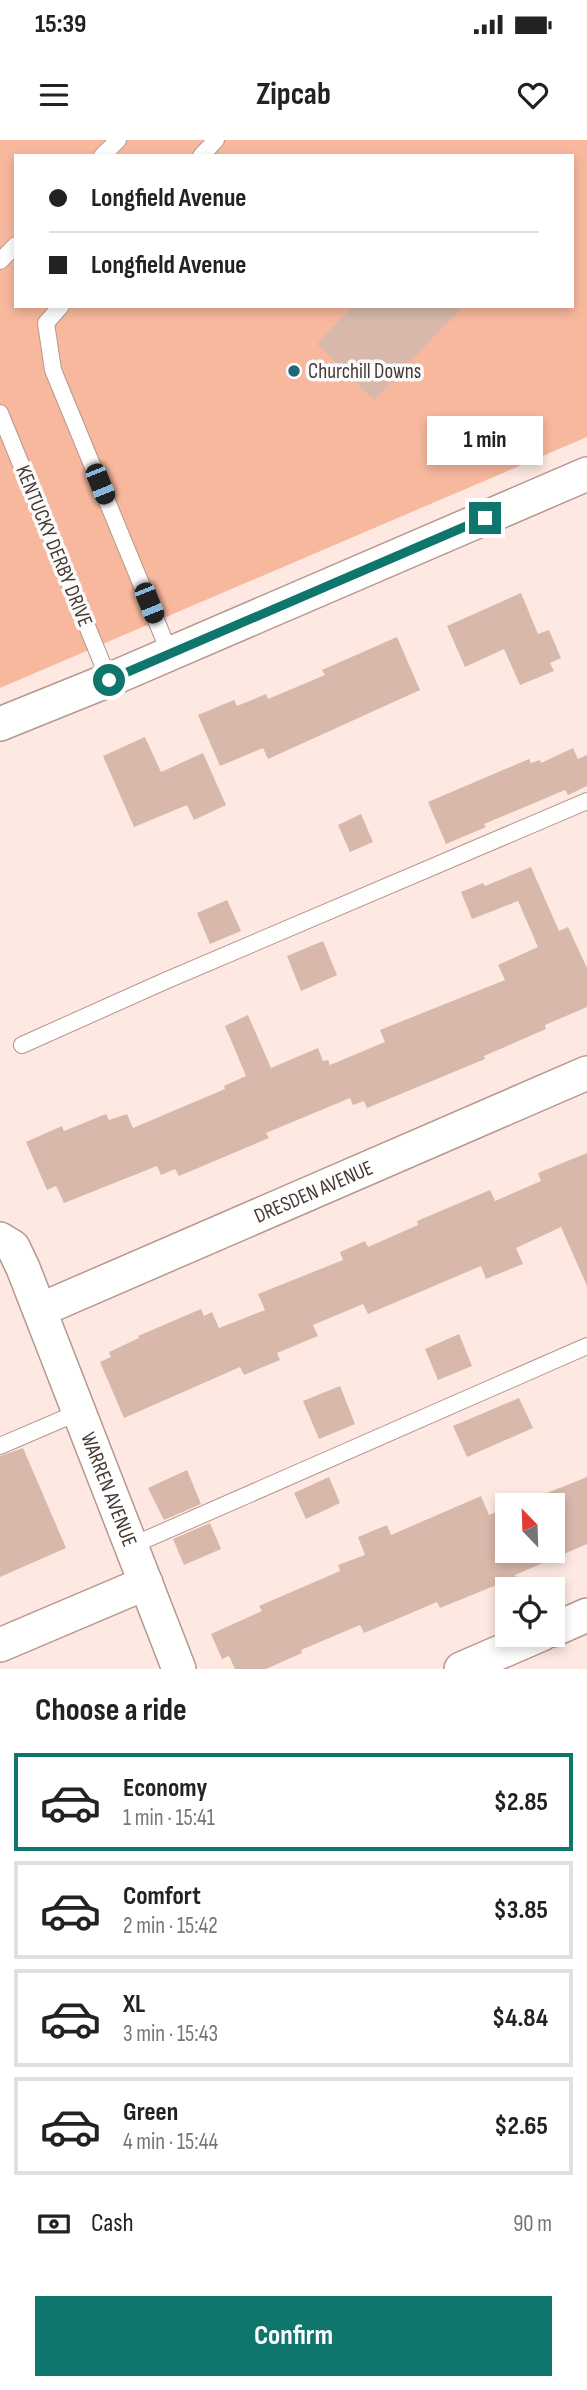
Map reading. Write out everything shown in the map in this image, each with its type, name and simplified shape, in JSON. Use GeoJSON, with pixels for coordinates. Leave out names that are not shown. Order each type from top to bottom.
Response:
{"type":"FeatureCollection","features":[{"type":"Feature","properties":{"kind":"street"},"geometry":{"type":"LineString","coordinates":[[0,724],[109,680],[587,474]]}},
{"type":"Feature","properties":{"kind":"street","name":"DRESDEN AVENUE"},"geometry":{"type":"LineString","coordinates":[[40,1310],[587,1073]]}},
{"type":"Feature","properties":{"kind":"street","name":"WARREN AVENUE"},"geometry":{"type":"LineString","coordinates":[[0,1239],[13,1247],[40,1310],[179,1669]]}},
{"type":"Feature","properties":{"kind":"street"},"geometry":{"type":"LineString","coordinates":[[0,1645],[146,1583]]}},
{"type":"Feature","properties":{"kind":"street"},"geometry":{"type":"LineString","coordinates":[[565,1625],[587,1615]]}},
{"type":"Feature","properties":{"kind":"street"},"geometry":{"type":"LineString","coordinates":[[461,1669],[512,1647]]}},
{"type":"Feature","properties":{"kind":"lane"},"geometry":{"type":"LineString","coordinates":[[104,154],[118,140]]}},
{"type":"Feature","properties":{"kind":"lane"},"geometry":{"type":"LineString","coordinates":[[203,154],[216,140]]}},
{"type":"Feature","properties":{"kind":"lane"},"geometry":{"type":"LineString","coordinates":[[0,261],[14,246]]}},
{"type":"Feature","properties":{"kind":"lane"},"geometry":{"type":"LineString","coordinates":[[59,308],[46,323],[53,370],[170,654]]}},
{"type":"Feature","properties":{"kind":"lane","name":"KENTUCKY DERBY DRIVE"},"geometry":{"type":"LineString","coordinates":[[0,412],[109,680]]}},
{"type":"Feature","properties":{"kind":"lane"},"geometry":{"type":"LineString","coordinates":[[22,1045],[587,801]]}},
{"type":"Feature","properties":{"kind":"lane"},"geometry":{"type":"LineString","coordinates":[[131,1546],[587,1346]]}},
{"type":"Feature","properties":{"kind":"lane"},"geometry":{"type":"LineString","coordinates":[[0,1446],[79,1412]]}},
{"type":"Feature","properties":{"kind":"shaded area","name":"Churchill Downs"},"geometry":{"type":"Polygon","coordinates":[[[0,140],[587,140],[587,437],[0,688],[0,140]]]}},
{"type":"Feature","properties":{"kind":"building"},"geometry":{"type":"Polygon","coordinates":[[[351,308],[461,308],[374,400],[317,344],[351,308]]]}},
{"type":"Feature","properties":{"kind":"building"},"geometry":{"type":"Polygon","coordinates":[[[521,593],[538,634],[549,630],[561,658],[550,663],[554,671],[520,685],[504,649],[465,667],[447,626],[521,593]]]}},
{"type":"Feature","properties":{"kind":"building"},"geometry":{"type":"Polygon","coordinates":[[[397,637],[420,690],[268,759],[263,748],[220,766],[198,715],[234,700],[237,706],[266,694],[268,699],[325,675],[322,670],[397,637]]]}},
{"type":"Feature","properties":{"kind":"building"},"geometry":{"type":"Polygon","coordinates":[[[145,737],[161,772],[203,753],[226,805],[194,820],[187,805],[134,827],[103,756],[145,737]]]}},
{"type":"Feature","properties":{"kind":"building"},"geometry":{"type":"Polygon","coordinates":[[[573,748],[578,759],[587,755],[587,786],[568,795],[565,790],[484,824],[486,827],[446,844],[428,802],[529,759],[531,763],[540,760],[541,763],[573,748]]]}},
{"type":"Feature","properties":{"kind":"building"},"geometry":{"type":"Polygon","coordinates":[[[361,814],[373,842],[350,852],[338,825],[361,814]]]}},
{"type":"Feature","properties":{"kind":"building"},"geometry":{"type":"Polygon","coordinates":[[[531,867],[559,931],[568,927],[587,968],[587,1007],[545,1025],[546,1029],[484,1056],[485,1059],[367,1108],[364,1101],[353,1105],[350,1098],[266,1133],[269,1138],[179,1176],[175,1169],[161,1175],[157,1166],[64,1203],[56,1186],[47,1190],[26,1142],[62,1126],[64,1131],[106,1114],[109,1120],[127,1114],[133,1128],[225,1089],[224,1086],[246,1076],[225,1026],[248,1015],[271,1068],[318,1048],[323,1061],[328,1060],[330,1065],[385,1042],[380,1030],[505,980],[498,965],[538,947],[518,901],[472,919],[461,892],[483,883],[485,886],[531,867]]]}},
{"type":"Feature","properties":{"kind":"building"},"geometry":{"type":"Polygon","coordinates":[[[227,900],[241,931],[210,944],[197,913],[227,900]]]}},
{"type":"Feature","properties":{"kind":"building"},"geometry":{"type":"Polygon","coordinates":[[[323,941],[337,975],[301,991],[287,956],[323,941]]]}},
{"type":"Feature","properties":{"kind":"building"},"geometry":{"type":"Polygon","coordinates":[[[587,1153],[587,1286],[561,1227],[516,1248],[523,1264],[486,1279],[481,1266],[368,1314],[363,1304],[313,1325],[318,1336],[277,1353],[280,1360],[244,1375],[240,1367],[124,1418],[100,1362],[111,1357],[109,1352],[139,1338],[138,1336],[201,1309],[204,1316],[212,1312],[219,1328],[265,1310],[258,1294],[343,1260],[340,1252],[365,1241],[368,1247],[418,1225],[417,1221],[490,1190],[495,1201],[541,1181],[538,1173],[587,1153]]]}},
{"type":"Feature","properties":{"kind":"building"},"geometry":{"type":"Polygon","coordinates":[[[459,1334],[472,1366],[438,1380],[425,1349],[459,1334]]]}},
{"type":"Feature","properties":{"kind":"building"},"geometry":{"type":"Polygon","coordinates":[[[340,1386],[355,1424],[319,1439],[303,1401],[340,1386]]]}},
{"type":"Feature","properties":{"kind":"building"},"geometry":{"type":"Polygon","coordinates":[[[519,1398],[533,1428],[467,1457],[453,1426],[519,1398]]]}},
{"type":"Feature","properties":{"kind":"building"},"geometry":{"type":"Polygon","coordinates":[[[23,1448],[66,1548],[0,1577],[0,1456],[23,1448]]]}},
{"type":"Feature","properties":{"kind":"building"},"geometry":{"type":"Polygon","coordinates":[[[187,1470],[201,1504],[164,1520],[148,1488],[187,1470]]]}},
{"type":"Feature","properties":{"kind":"building"},"geometry":{"type":"Polygon","coordinates":[[[329,1477],[340,1503],[306,1519],[294,1493],[329,1477]]]}},
{"type":"Feature","properties":{"kind":"building"},"geometry":{"type":"Polygon","coordinates":[[[587,1477],[587,1544],[565,1553],[565,1493],[547,1493],[587,1477]]]}},
{"type":"Feature","properties":{"kind":"building"},"geometry":{"type":"Polygon","coordinates":[[[481,1496],[489,1515],[495,1512],[495,1563],[543,1563],[515,1575],[516,1577],[495,1577],[495,1586],[440,1608],[437,1602],[364,1633],[360,1625],[301,1650],[302,1653],[266,1669],[235,1669],[229,1656],[222,1659],[211,1634],[262,1611],[259,1606],[340,1571],[338,1565],[365,1555],[358,1537],[387,1525],[391,1535],[481,1496]]]}},
{"type":"Feature","properties":{"kind":"building"},"geometry":{"type":"Polygon","coordinates":[[[210,1523],[221,1549],[184,1565],[173,1539],[210,1523]]]}},
{"type":"Feature","properties":{"kind":"place","name":"Churchill Downs"},"geometry":{"type":"Point","coordinates":[294,371]}},
{"type":"Feature","properties":{"kind":"route"},"geometry":{"type":"LineString","coordinates":[[109,680],[485,518]]}}]}
